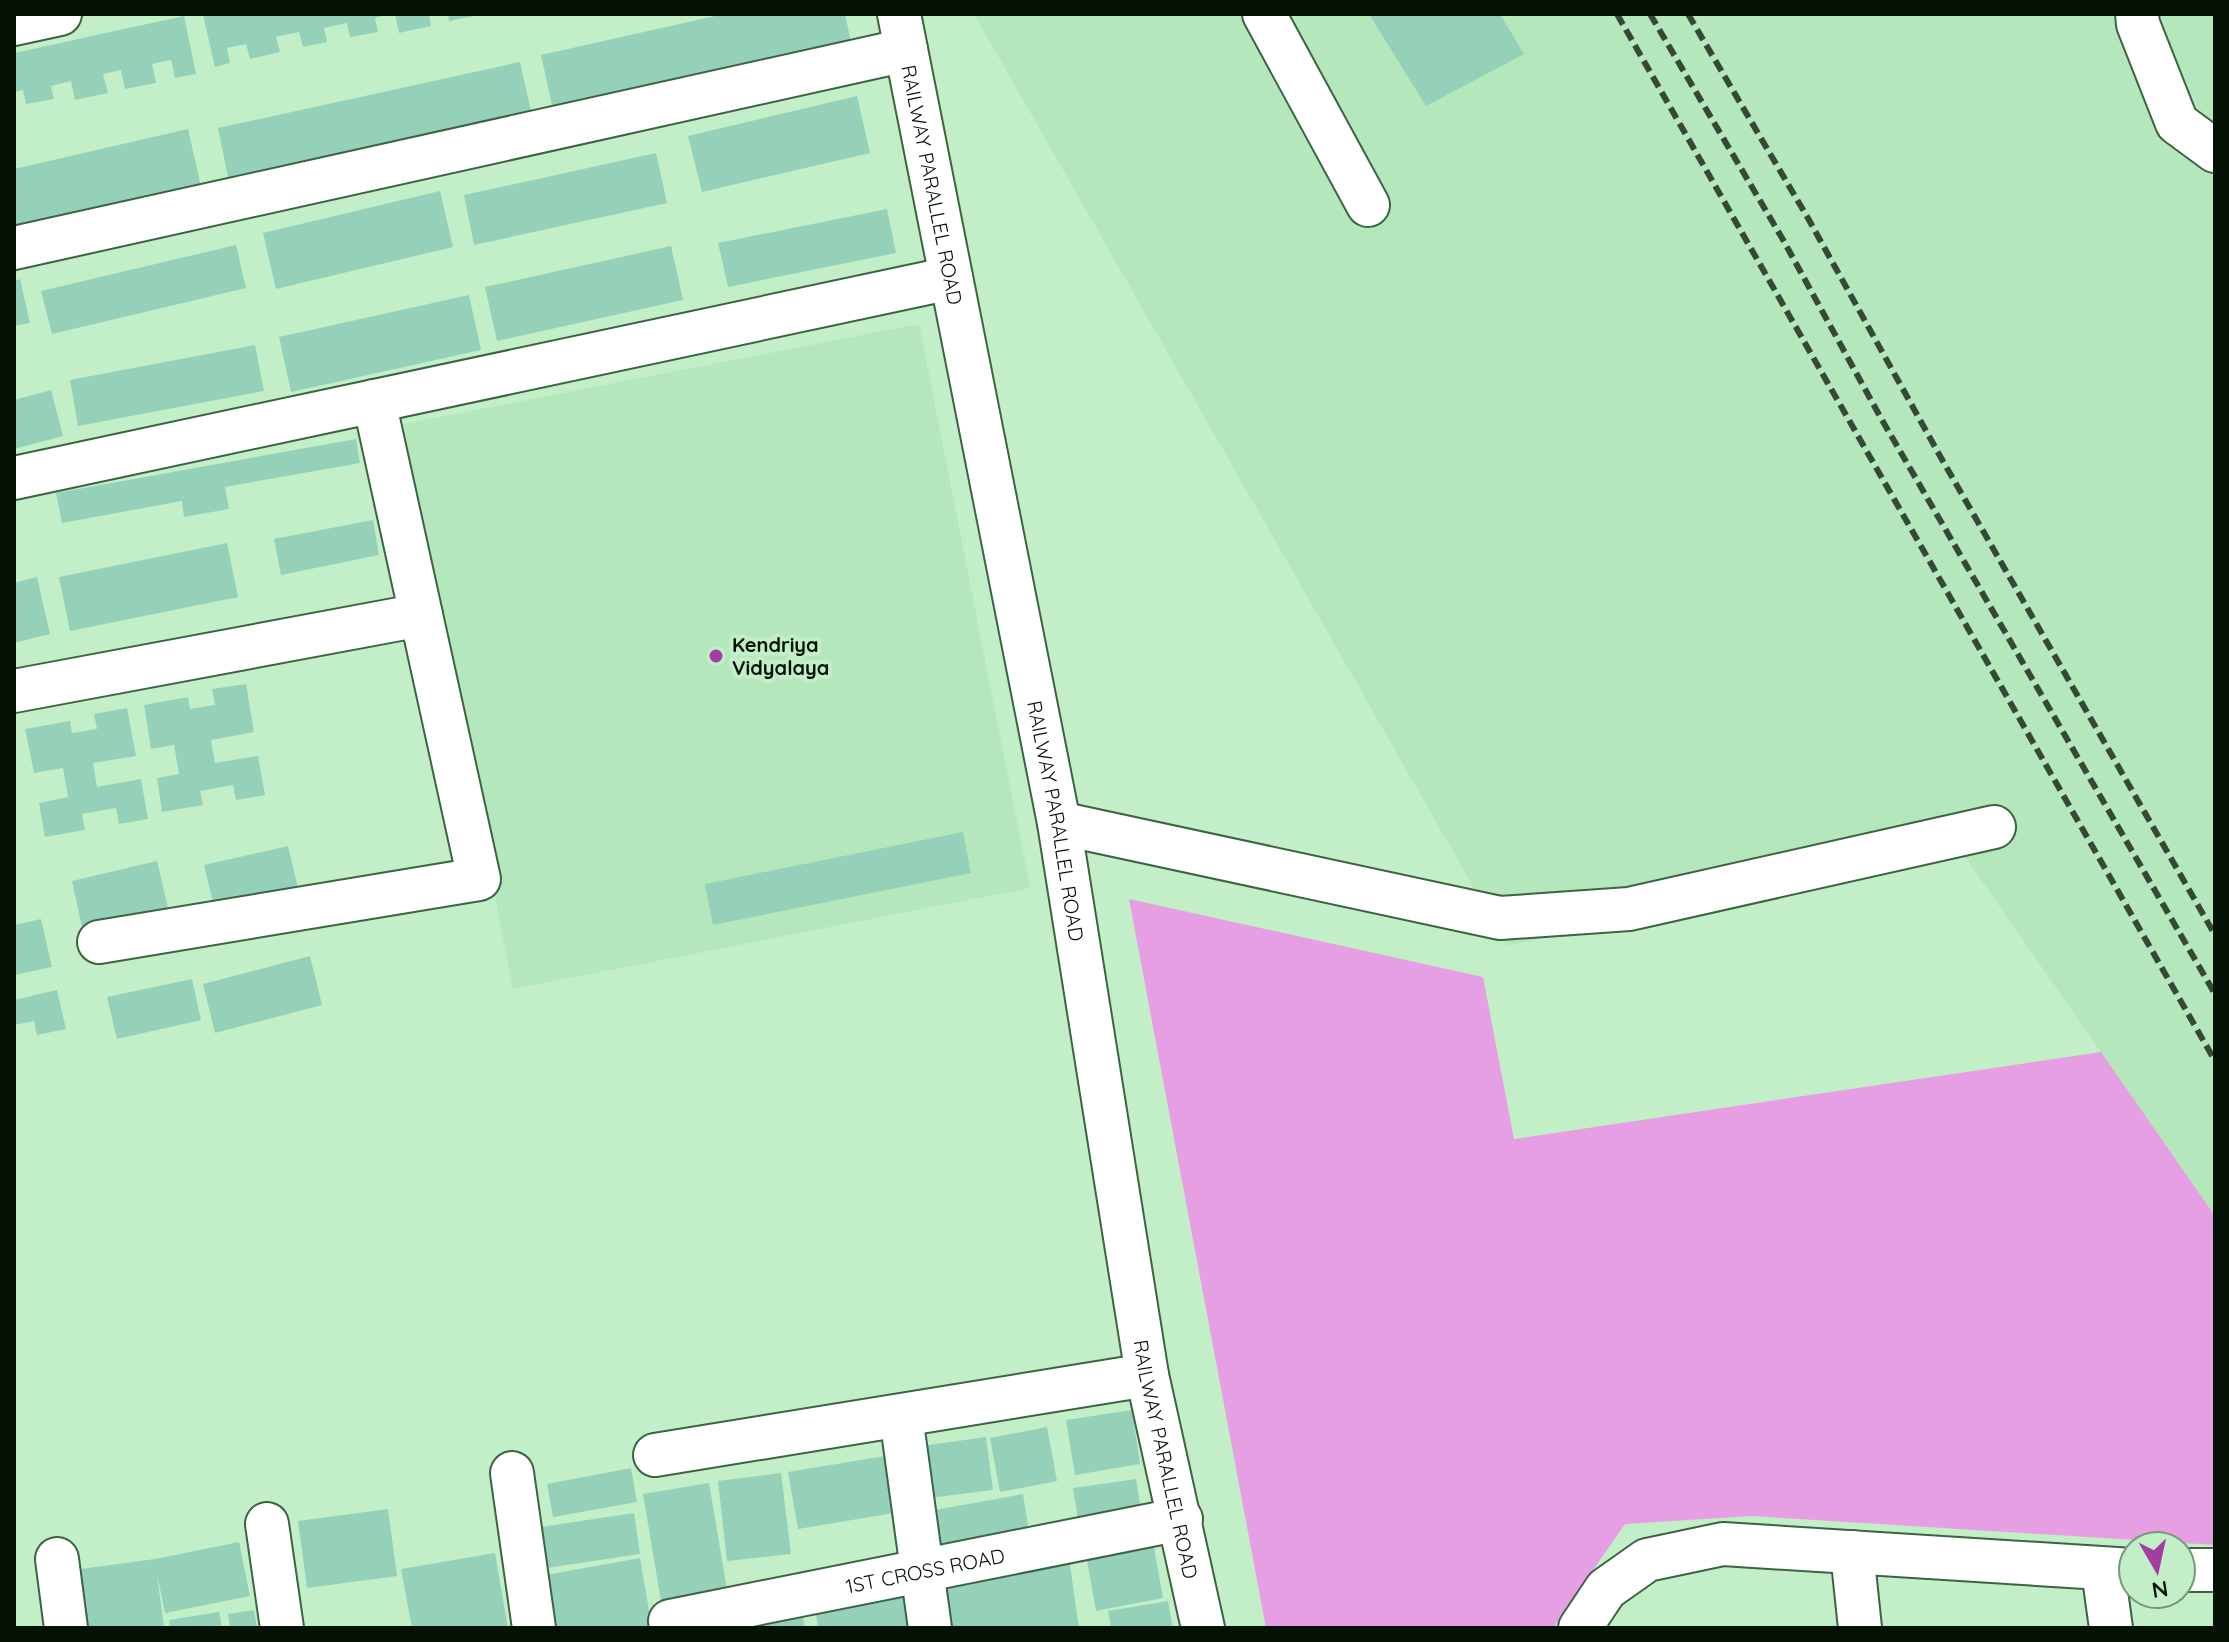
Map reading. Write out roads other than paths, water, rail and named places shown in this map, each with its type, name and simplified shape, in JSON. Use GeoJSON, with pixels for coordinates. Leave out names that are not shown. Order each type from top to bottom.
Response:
{"type":"FeatureCollection","features":[{"type":"Feature","properties":{"kind":"street"},"geometry":{"type":"LineString","coordinates":[[14,24],[60,14]]}},
{"type":"Feature","properties":{"kind":"street"},"geometry":{"type":"LineString","coordinates":[[1264,14],[1368,205]]}},
{"type":"Feature","properties":{"kind":"street"},"geometry":{"type":"LineString","coordinates":[[2137,14],[2138,24],[2177,123],[2215,151]]}},
{"type":"Feature","properties":{"kind":"street"},"geometry":{"type":"LineString","coordinates":[[14,248],[903,32]]}},
{"type":"Feature","properties":{"kind":"street","name":"RAILWAY PARALLEL ROAD"},"geometry":{"type":"LineString","coordinates":[[903,32],[1059,823],[1147,1375],[1203,1628]]}},
{"type":"Feature","properties":{"kind":"street"},"geometry":{"type":"LineString","coordinates":[[14,478],[951,278]]}},
{"type":"Feature","properties":{"kind":"street"},"geometry":{"type":"LineString","coordinates":[[99,942],[479,879],[374,401]]}},
{"type":"Feature","properties":{"kind":"street"},"geometry":{"type":"LineString","coordinates":[[14,691],[421,615]]}},
{"type":"Feature","properties":{"kind":"street"},"geometry":{"type":"LineString","coordinates":[[1059,823],[1500,918],[1629,909],[1994,827]]}},
{"type":"Feature","properties":{"kind":"street"},"geometry":{"type":"LineString","coordinates":[[655,1455],[1147,1375]]}},
{"type":"Feature","properties":{"kind":"street"},"geometry":{"type":"LineString","coordinates":[[901,1416],[930,1628]]}},
{"type":"Feature","properties":{"kind":"street"},"geometry":{"type":"LineString","coordinates":[[512,1473],[534,1628]]}},
{"type":"Feature","properties":{"kind":"street","name":"1ST CROSS ROAD"},"geometry":{"type":"LineString","coordinates":[[670,1621],[1181,1519]]}},
{"type":"Feature","properties":{"kind":"street"},"geometry":{"type":"LineString","coordinates":[[267,1524],[282,1628]]}},
{"type":"Feature","properties":{"kind":"street"},"geometry":{"type":"LineString","coordinates":[[1580,1628],[1606,1589],[1647,1560],[1723,1544],[2117,1570]]}},
{"type":"Feature","properties":{"kind":"street"},"geometry":{"type":"LineString","coordinates":[[1852,1552],[1860,1628]]}},
{"type":"Feature","properties":{"kind":"street"},"geometry":{"type":"LineString","coordinates":[[57,1559],[66,1628]]}},
{"type":"Feature","properties":{"kind":"street"},"geometry":{"type":"LineString","coordinates":[[2111,1628],[2117,1578]]}},
{"type":"Feature","properties":{"kind":"railway"},"geometry":{"type":"LineString","coordinates":[[1617,14],[2215,1061]]}},
{"type":"Feature","properties":{"kind":"railway"},"geometry":{"type":"LineString","coordinates":[[1650,14],[1782,238],[1882,420],[2215,994]]}},
{"type":"Feature","properties":{"kind":"railway"},"geometry":{"type":"LineString","coordinates":[[1688,14],[1809,220],[1940,456],[2215,935]]}},
{"type":"Feature","properties":{"kind":"place","name":"Kendriya Vidyalaya"},"geometry":{"type":"Point","coordinates":[716,656]}}]}
